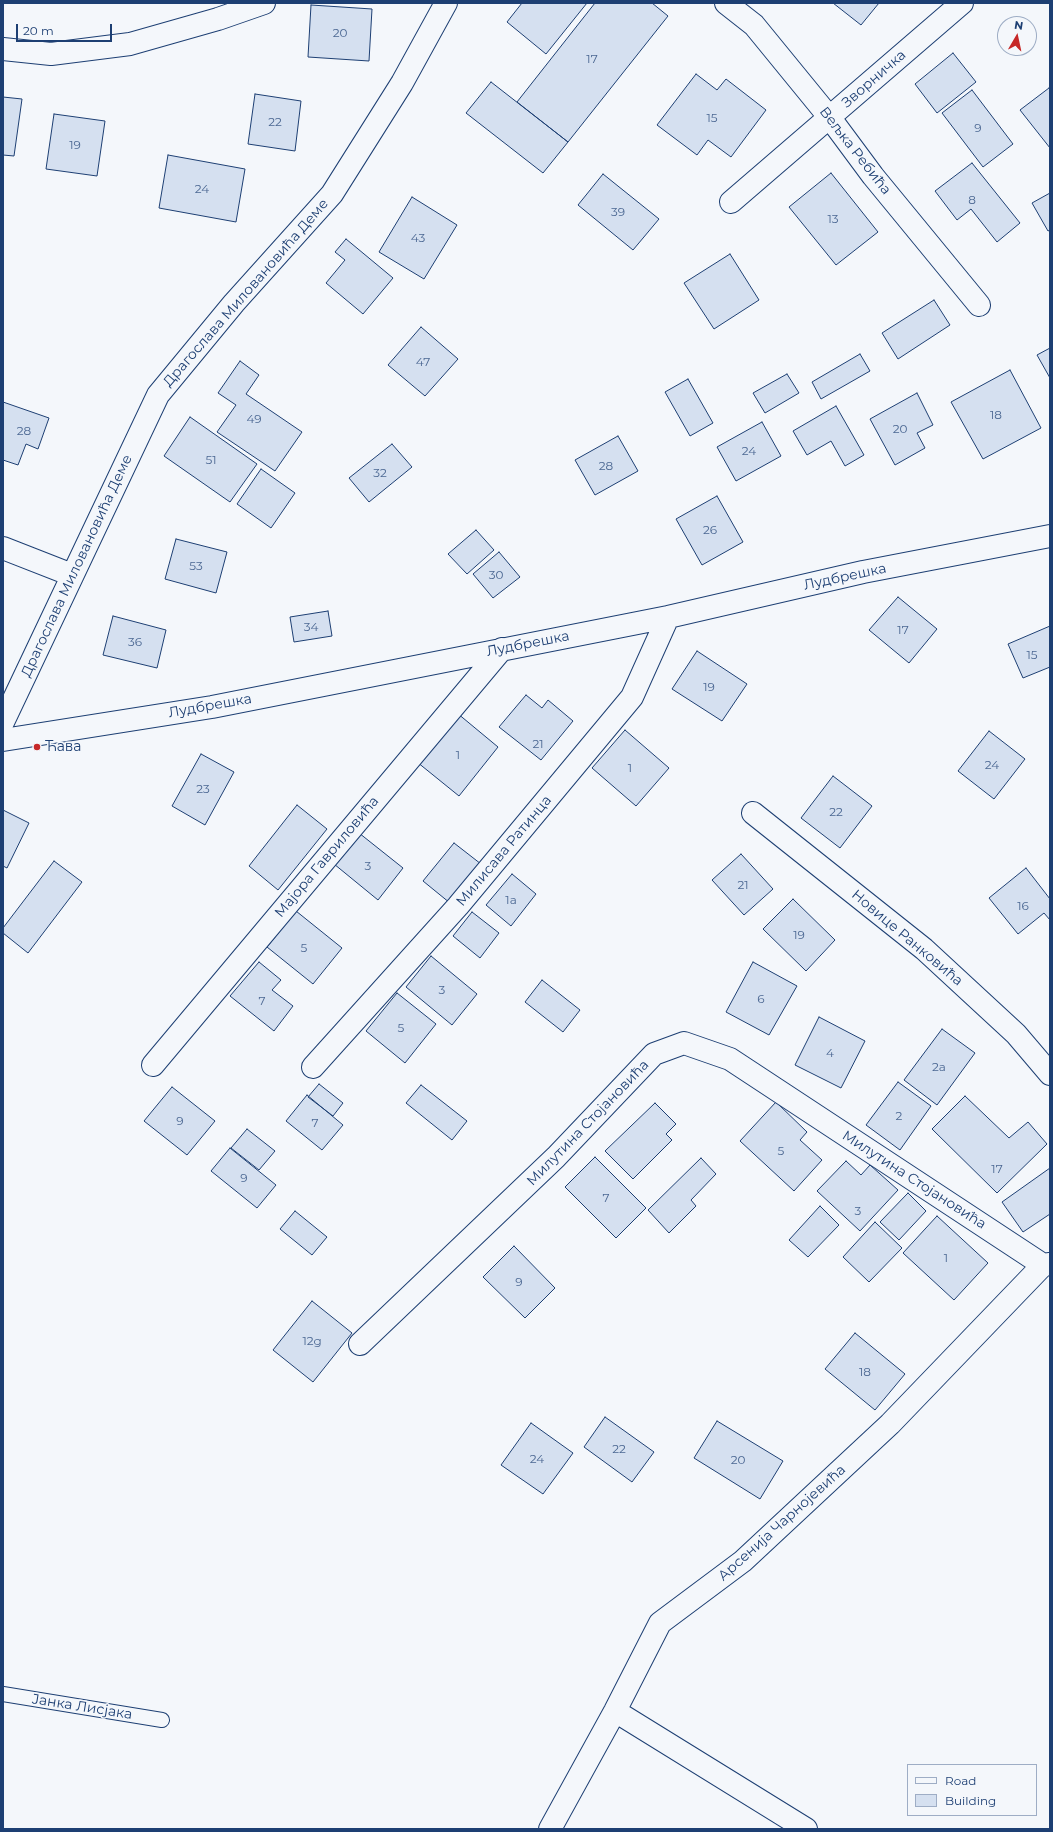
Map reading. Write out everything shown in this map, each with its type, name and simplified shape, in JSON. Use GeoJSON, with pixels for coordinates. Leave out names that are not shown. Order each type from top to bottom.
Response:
{"type":"FeatureCollection","features":[{"type":"Feature","properties":{"kind":"street"},"geometry":{"type":"LineString","coordinates":[[3,49],[51,54],[130,44],[218,20],[264,3]]}},
{"type":"Feature","properties":{"kind":"street","name":"Драгослава Миловановића Деме"},"geometry":{"type":"LineString","coordinates":[[3,722],[158,395],[234,303],[332,194],[402,83],[446,3]]}},
{"type":"Feature","properties":{"kind":"street","name":"Вељка Ребића"},"geometry":{"type":"LineString","coordinates":[[726,3],[754,25],[830,118],[873,176],[979,305]]}},
{"type":"Feature","properties":{"kind":"street","name":"Зворничка"},"geometry":{"type":"LineString","coordinates":[[731,202],[962,3]]}},
{"type":"Feature","properties":{"kind":"street","name":"Лудбрешка"},"geometry":{"type":"LineString","coordinates":[[3,740],[212,707],[668,617],[863,572],[1050,536]]}},
{"type":"Feature","properties":{"kind":"street"},"geometry":{"type":"LineString","coordinates":[[3,548],[72,575]]}},
{"type":"Feature","properties":{"kind":"street","name":"Милисава Ратинца"},"geometry":{"type":"LineString","coordinates":[[313,1067],[458,906],[632,697],[668,617]]}},
{"type":"Feature","properties":{"kind":"street","name":"Мајора Гавриловића"},"geometry":{"type":"LineString","coordinates":[[153,1065],[502,649]]}},
{"type":"Feature","properties":{"kind":"street","name":"Новице Ранковића"},"geometry":{"type":"LineString","coordinates":[[753,813],[924,949],[1016,1034],[1050,1074]]}},
{"type":"Feature","properties":{"kind":"street","name":"Милутина Стојановића"},"geometry":{"type":"LineString","coordinates":[[360,1344],[556,1157],[654,1054],[684,1043],[730,1059],[1047,1264]]}},
{"type":"Feature","properties":{"kind":"street","name":"Арсенија Чарнојевића"},"geometry":{"type":"LineString","coordinates":[[550,1829],[615,1712],[660,1623],[743,1561],[884,1430],[1047,1264]]}},
{"type":"Feature","properties":{"kind":"street"},"geometry":{"type":"LineString","coordinates":[[615,1712],[806,1829]]}},
{"type":"Feature","properties":{"kind":"lane","name":"Јанка Лисјака"},"geometry":{"type":"LineString","coordinates":[[3,1694],[162,1720]]}},
{"type":"Feature","properties":{"kind":"building"},"geometry":{"type":"Polygon","coordinates":[[[522,3],[587,3],[546,54],[507,22],[522,3]]]}},
{"type":"Feature","properties":{"kind":"building"},"geometry":{"type":"Polygon","coordinates":[[[595,3],[652,3],[668,16],[568,142],[517,102],[595,3]]]}},
{"type":"Feature","properties":{"kind":"building"},"geometry":{"type":"Polygon","coordinates":[[[833,3],[879,3],[861,25],[833,3]]]}},
{"type":"Feature","properties":{"kind":"building"},"geometry":{"type":"Polygon","coordinates":[[[311,5],[372,9],[369,61],[308,57],[311,5]]]}},
{"type":"Feature","properties":{"kind":"building"},"geometry":{"type":"Polygon","coordinates":[[[953,53],[976,82],[937,113],[915,84],[953,53]]]}},
{"type":"Feature","properties":{"kind":"building"},"geometry":{"type":"Polygon","coordinates":[[[696,74],[717,90],[726,79],[766,110],[731,157],[708,140],[697,155],[657,125],[696,74]]]}},
{"type":"Feature","properties":{"kind":"building"},"geometry":{"type":"Polygon","coordinates":[[[491,82],[568,142],[543,173],[466,113],[491,82]]]}},
{"type":"Feature","properties":{"kind":"building"},"geometry":{"type":"Polygon","coordinates":[[[1049,88],[1050,89],[1050,148],[1020,110],[1049,88]]]}},
{"type":"Feature","properties":{"kind":"building"},"geometry":{"type":"Polygon","coordinates":[[[972,90],[1013,144],[983,167],[942,113],[972,90]]]}},
{"type":"Feature","properties":{"kind":"building"},"geometry":{"type":"Polygon","coordinates":[[[255,94],[301,101],[295,151],[248,144],[255,94]]]}},
{"type":"Feature","properties":{"kind":"building"},"geometry":{"type":"Polygon","coordinates":[[[3,97],[22,99],[14,156],[3,155],[3,97]]]}},
{"type":"Feature","properties":{"kind":"building"},"geometry":{"type":"Polygon","coordinates":[[[54,114],[105,121],[97,176],[46,169],[54,114]]]}},
{"type":"Feature","properties":{"kind":"building"},"geometry":{"type":"Polygon","coordinates":[[[168,155],[245,169],[236,222],[159,208],[168,155]]]}},
{"type":"Feature","properties":{"kind":"building"},"geometry":{"type":"Polygon","coordinates":[[[972,163],[1020,223],[997,242],[971,209],[957,220],[935,191],[972,163]]]}},
{"type":"Feature","properties":{"kind":"building"},"geometry":{"type":"Polygon","coordinates":[[[831,173],[878,232],[836,265],[789,207],[831,173]]]}},
{"type":"Feature","properties":{"kind":"building"},"geometry":{"type":"Polygon","coordinates":[[[603,174],[659,219],[633,250],[578,205],[603,174]]]}},
{"type":"Feature","properties":{"kind":"building"},"geometry":{"type":"Polygon","coordinates":[[[1050,193],[1050,230],[1048,231],[1032,203],[1050,193]]]}},
{"type":"Feature","properties":{"kind":"building"},"geometry":{"type":"Polygon","coordinates":[[[412,197],[457,225],[424,279],[379,252],[412,197]]]}},
{"type":"Feature","properties":{"kind":"building"},"geometry":{"type":"Polygon","coordinates":[[[346,239],[393,278],[363,314],[326,283],[345,260],[335,252],[346,239]]]}},
{"type":"Feature","properties":{"kind":"building"},"geometry":{"type":"Polygon","coordinates":[[[730,254],[759,300],[714,329],[684,283],[730,254]]]}},
{"type":"Feature","properties":{"kind":"building"},"geometry":{"type":"Polygon","coordinates":[[[934,300],[950,325],[898,359],[882,333],[934,300]]]}},
{"type":"Feature","properties":{"kind":"building"},"geometry":{"type":"Polygon","coordinates":[[[421,327],[458,359],[425,396],[388,365],[421,327]]]}},
{"type":"Feature","properties":{"kind":"building"},"geometry":{"type":"Polygon","coordinates":[[[1050,348],[1050,378],[1037,355],[1050,348]]]}},
{"type":"Feature","properties":{"kind":"building"},"geometry":{"type":"Polygon","coordinates":[[[860,354],[870,371],[821,399],[812,382],[860,354]]]}},
{"type":"Feature","properties":{"kind":"building"},"geometry":{"type":"Polygon","coordinates":[[[240,361],[259,375],[246,394],[302,432],[275,471],[217,432],[236,405],[218,393],[240,361]]]}},
{"type":"Feature","properties":{"kind":"building"},"geometry":{"type":"Polygon","coordinates":[[[1010,370],[1041,428],[983,459],[951,402],[1010,370]]]}},
{"type":"Feature","properties":{"kind":"building"},"geometry":{"type":"Polygon","coordinates":[[[787,374],[799,393],[765,413],[753,393],[787,374]]]}},
{"type":"Feature","properties":{"kind":"building"},"geometry":{"type":"Polygon","coordinates":[[[688,379],[713,423],[690,436],[665,392],[688,379]]]}},
{"type":"Feature","properties":{"kind":"building"},"geometry":{"type":"Polygon","coordinates":[[[917,393],[933,425],[917,433],[925,448],[895,465],[870,419],[917,393]]]}},
{"type":"Feature","properties":{"kind":"building"},"geometry":{"type":"Polygon","coordinates":[[[3,402],[49,418],[38,449],[26,444],[18,465],[3,460],[3,402]]]}},
{"type":"Feature","properties":{"kind":"building"},"geometry":{"type":"Polygon","coordinates":[[[836,406],[864,455],[845,466],[831,441],[807,455],[793,431],[836,406]]]}},
{"type":"Feature","properties":{"kind":"building"},"geometry":{"type":"Polygon","coordinates":[[[190,417],[257,464],[230,502],[164,456],[190,417]]]}},
{"type":"Feature","properties":{"kind":"building"},"geometry":{"type":"Polygon","coordinates":[[[762,422],[781,456],[736,481],[717,447],[762,422]]]}},
{"type":"Feature","properties":{"kind":"building"},"geometry":{"type":"Polygon","coordinates":[[[618,436],[638,471],[595,495],[575,460],[618,436]]]}},
{"type":"Feature","properties":{"kind":"building"},"geometry":{"type":"Polygon","coordinates":[[[392,444],[412,467],[369,502],[349,478],[392,444]]]}},
{"type":"Feature","properties":{"kind":"building"},"geometry":{"type":"Polygon","coordinates":[[[261,469],[295,493],[271,528],[237,504],[261,469]]]}},
{"type":"Feature","properties":{"kind":"building"},"geometry":{"type":"Polygon","coordinates":[[[717,496],[743,542],[702,565],[676,519],[717,496]]]}},
{"type":"Feature","properties":{"kind":"building"},"geometry":{"type":"Polygon","coordinates":[[[476,530],[494,550],[467,574],[448,554],[476,530]]]}},
{"type":"Feature","properties":{"kind":"building"},"geometry":{"type":"Polygon","coordinates":[[[176,539],[227,552],[216,593],[165,579],[176,539]]]}},
{"type":"Feature","properties":{"kind":"building"},"geometry":{"type":"Polygon","coordinates":[[[499,552],[520,577],[493,598],[473,574],[499,552]]]}},
{"type":"Feature","properties":{"kind":"building"},"geometry":{"type":"Polygon","coordinates":[[[898,597],[937,629],[909,663],[869,630],[898,597]]]}},
{"type":"Feature","properties":{"kind":"building"},"geometry":{"type":"Polygon","coordinates":[[[328,611],[332,636],[294,642],[290,617],[328,611]]]}},
{"type":"Feature","properties":{"kind":"building"},"geometry":{"type":"Polygon","coordinates":[[[113,616],[166,630],[157,668],[103,655],[113,616]]]}},
{"type":"Feature","properties":{"kind":"building"},"geometry":{"type":"Polygon","coordinates":[[[1050,626],[1050,667],[1023,678],[1008,644],[1050,626]]]}},
{"type":"Feature","properties":{"kind":"building"},"geometry":{"type":"Polygon","coordinates":[[[697,651],[747,684],[722,721],[672,689],[697,651]]]}},
{"type":"Feature","properties":{"kind":"building"},"geometry":{"type":"Polygon","coordinates":[[[526,695],[542,708],[548,700],[573,721],[541,760],[499,727],[526,695]]]}},
{"type":"Feature","properties":{"kind":"building"},"geometry":{"type":"Polygon","coordinates":[[[457,713],[498,747],[459,796],[417,762],[457,713]]]}},
{"type":"Feature","properties":{"kind":"building"},"geometry":{"type":"Polygon","coordinates":[[[625,730],[669,768],[636,806],[592,768],[625,730]]]}},
{"type":"Feature","properties":{"kind":"building"},"geometry":{"type":"Polygon","coordinates":[[[989,731],[1025,759],[994,799],[958,771],[989,731]]]}},
{"type":"Feature","properties":{"kind":"building"},"geometry":{"type":"Polygon","coordinates":[[[201,754],[234,772],[205,825],[172,806],[201,754]]]}},
{"type":"Feature","properties":{"kind":"building"},"geometry":{"type":"Polygon","coordinates":[[[833,776],[872,806],[840,848],[801,818],[833,776]]]}},
{"type":"Feature","properties":{"kind":"building"},"geometry":{"type":"Polygon","coordinates":[[[297,805],[327,829],[278,890],[249,866],[297,805]]]}},
{"type":"Feature","properties":{"kind":"building"},"geometry":{"type":"Polygon","coordinates":[[[3,810],[29,823],[7,868],[3,866],[3,810]]]}},
{"type":"Feature","properties":{"kind":"building"},"geometry":{"type":"Polygon","coordinates":[[[359,833],[403,868],[378,900],[334,864],[359,833]]]}},
{"type":"Feature","properties":{"kind":"building"},"geometry":{"type":"Polygon","coordinates":[[[454,843],[481,864],[450,903],[423,881],[454,843]]]}},
{"type":"Feature","properties":{"kind":"building"},"geometry":{"type":"Polygon","coordinates":[[[741,854],[773,889],[744,915],[712,880],[741,854]]]}},
{"type":"Feature","properties":{"kind":"building"},"geometry":{"type":"Polygon","coordinates":[[[54,861],[82,882],[28,953],[3,933],[3,928],[54,861]]]}},
{"type":"Feature","properties":{"kind":"building"},"geometry":{"type":"Polygon","coordinates":[[[1026,868],[1050,899],[1050,920],[1044,913],[1018,934],[989,898],[1026,868]]]}},
{"type":"Feature","properties":{"kind":"building"},"geometry":{"type":"Polygon","coordinates":[[[512,874],[536,894],[511,926],[486,905],[512,874]]]}},
{"type":"Feature","properties":{"kind":"building"},"geometry":{"type":"Polygon","coordinates":[[[793,899],[835,940],[806,971],[763,929],[793,899]]]}},
{"type":"Feature","properties":{"kind":"building"},"geometry":{"type":"Polygon","coordinates":[[[296,911],[342,948],[313,984],[267,947],[296,911]]]}},
{"type":"Feature","properties":{"kind":"building"},"geometry":{"type":"Polygon","coordinates":[[[472,912],[499,933],[480,958],[453,936],[472,912]]]}},
{"type":"Feature","properties":{"kind":"building"},"geometry":{"type":"Polygon","coordinates":[[[431,956],[477,994],[452,1025],[406,987],[431,956]]]}},
{"type":"Feature","properties":{"kind":"building"},"geometry":{"type":"Polygon","coordinates":[[[259,962],[281,980],[272,990],[293,1006],[274,1031],[230,996],[259,962]]]}},
{"type":"Feature","properties":{"kind":"building"},"geometry":{"type":"Polygon","coordinates":[[[753,962],[797,986],[769,1035],[726,1012],[753,962]]]}},
{"type":"Feature","properties":{"kind":"building"},"geometry":{"type":"Polygon","coordinates":[[[542,980],[580,1010],[563,1032],[525,1002],[542,980]]]}},
{"type":"Feature","properties":{"kind":"building"},"geometry":{"type":"Polygon","coordinates":[[[397,993],[436,1024],[405,1063],[366,1031],[397,993]]]}},
{"type":"Feature","properties":{"kind":"building"},"geometry":{"type":"Polygon","coordinates":[[[819,1017],[865,1041],[841,1088],[795,1065],[819,1017]]]}},
{"type":"Feature","properties":{"kind":"building"},"geometry":{"type":"Polygon","coordinates":[[[942,1029],[975,1053],[937,1105],[904,1080],[942,1029]]]}},
{"type":"Feature","properties":{"kind":"building"},"geometry":{"type":"Polygon","coordinates":[[[898,1082],[931,1106],[900,1150],[866,1125],[898,1082]]]}},
{"type":"Feature","properties":{"kind":"building"},"geometry":{"type":"Polygon","coordinates":[[[319,1084],[343,1103],[333,1116],[308,1097],[319,1084]]]}},
{"type":"Feature","properties":{"kind":"building"},"geometry":{"type":"Polygon","coordinates":[[[421,1085],[467,1121],[452,1140],[406,1103],[421,1085]]]}},
{"type":"Feature","properties":{"kind":"building"},"geometry":{"type":"Polygon","coordinates":[[[172,1087],[215,1121],[187,1155],[144,1121],[172,1087]]]}},
{"type":"Feature","properties":{"kind":"building"},"geometry":{"type":"Polygon","coordinates":[[[307,1095],[343,1125],[322,1150],[286,1121],[307,1095]]]}},
{"type":"Feature","properties":{"kind":"building"},"geometry":{"type":"Polygon","coordinates":[[[965,1096],[1009,1138],[1028,1122],[1047,1144],[997,1193],[932,1129],[965,1096]]]}},
{"type":"Feature","properties":{"kind":"building"},"geometry":{"type":"Polygon","coordinates":[[[776,1102],[807,1132],[800,1140],[822,1160],[794,1191],[740,1141],[776,1102]]]}},
{"type":"Feature","properties":{"kind":"building"},"geometry":{"type":"Polygon","coordinates":[[[655,1103],[676,1124],[666,1134],[672,1140],[633,1179],[605,1151],[655,1103]]]}},
{"type":"Feature","properties":{"kind":"building"},"geometry":{"type":"Polygon","coordinates":[[[247,1129],[275,1151],[259,1170],[231,1148],[247,1129]]]}},
{"type":"Feature","properties":{"kind":"building"},"geometry":{"type":"Polygon","coordinates":[[[230,1148],[276,1185],[257,1208],[211,1171],[230,1148]]]}},
{"type":"Feature","properties":{"kind":"building"},"geometry":{"type":"Polygon","coordinates":[[[595,1157],[646,1208],[616,1238],[565,1187],[595,1157]]]}},
{"type":"Feature","properties":{"kind":"building"},"geometry":{"type":"Polygon","coordinates":[[[701,1158],[716,1174],[691,1200],[696,1206],[669,1233],[648,1210],[701,1158]]]}},
{"type":"Feature","properties":{"kind":"building"},"geometry":{"type":"Polygon","coordinates":[[[846,1161],[861,1175],[870,1165],[898,1190],[860,1231],[817,1191],[846,1161]]]}},
{"type":"Feature","properties":{"kind":"building"},"geometry":{"type":"Polygon","coordinates":[[[1050,1168],[1050,1214],[1023,1232],[1002,1202],[1050,1168]]]}},
{"type":"Feature","properties":{"kind":"building"},"geometry":{"type":"Polygon","coordinates":[[[908,1193],[926,1211],[899,1240],[880,1222],[908,1193]]]}},
{"type":"Feature","properties":{"kind":"building"},"geometry":{"type":"Polygon","coordinates":[[[820,1206],[839,1225],[808,1257],[789,1240],[820,1206]]]}},
{"type":"Feature","properties":{"kind":"building"},"geometry":{"type":"Polygon","coordinates":[[[295,1211],[327,1237],[312,1255],[280,1229],[295,1211]]]}},
{"type":"Feature","properties":{"kind":"building"},"geometry":{"type":"Polygon","coordinates":[[[937,1216],[988,1263],[954,1300],[903,1253],[937,1216]]]}},
{"type":"Feature","properties":{"kind":"building"},"geometry":{"type":"Polygon","coordinates":[[[875,1222],[902,1248],[869,1282],[843,1257],[875,1222]]]}},
{"type":"Feature","properties":{"kind":"building"},"geometry":{"type":"Polygon","coordinates":[[[514,1246],[555,1288],[525,1318],[483,1277],[514,1246]]]}},
{"type":"Feature","properties":{"kind":"building"},"geometry":{"type":"Polygon","coordinates":[[[312,1301],[352,1333],[313,1382],[273,1350],[312,1301]]]}},
{"type":"Feature","properties":{"kind":"building"},"geometry":{"type":"Polygon","coordinates":[[[855,1333],[905,1374],[875,1410],[825,1369],[855,1333]]]}},
{"type":"Feature","properties":{"kind":"building"},"geometry":{"type":"Polygon","coordinates":[[[605,1417],[654,1452],[632,1482],[584,1447],[605,1417]]]}},
{"type":"Feature","properties":{"kind":"building"},"geometry":{"type":"Polygon","coordinates":[[[717,1421],[783,1461],[760,1499],[694,1458],[717,1421]]]}},
{"type":"Feature","properties":{"kind":"building"},"geometry":{"type":"Polygon","coordinates":[[[531,1423],[573,1453],[543,1494],[501,1465],[531,1423]]]}},
{"type":"Feature","properties":{"kind":"place","name":"Ћава"},"geometry":{"type":"Point","coordinates":[37,747]}}]}
